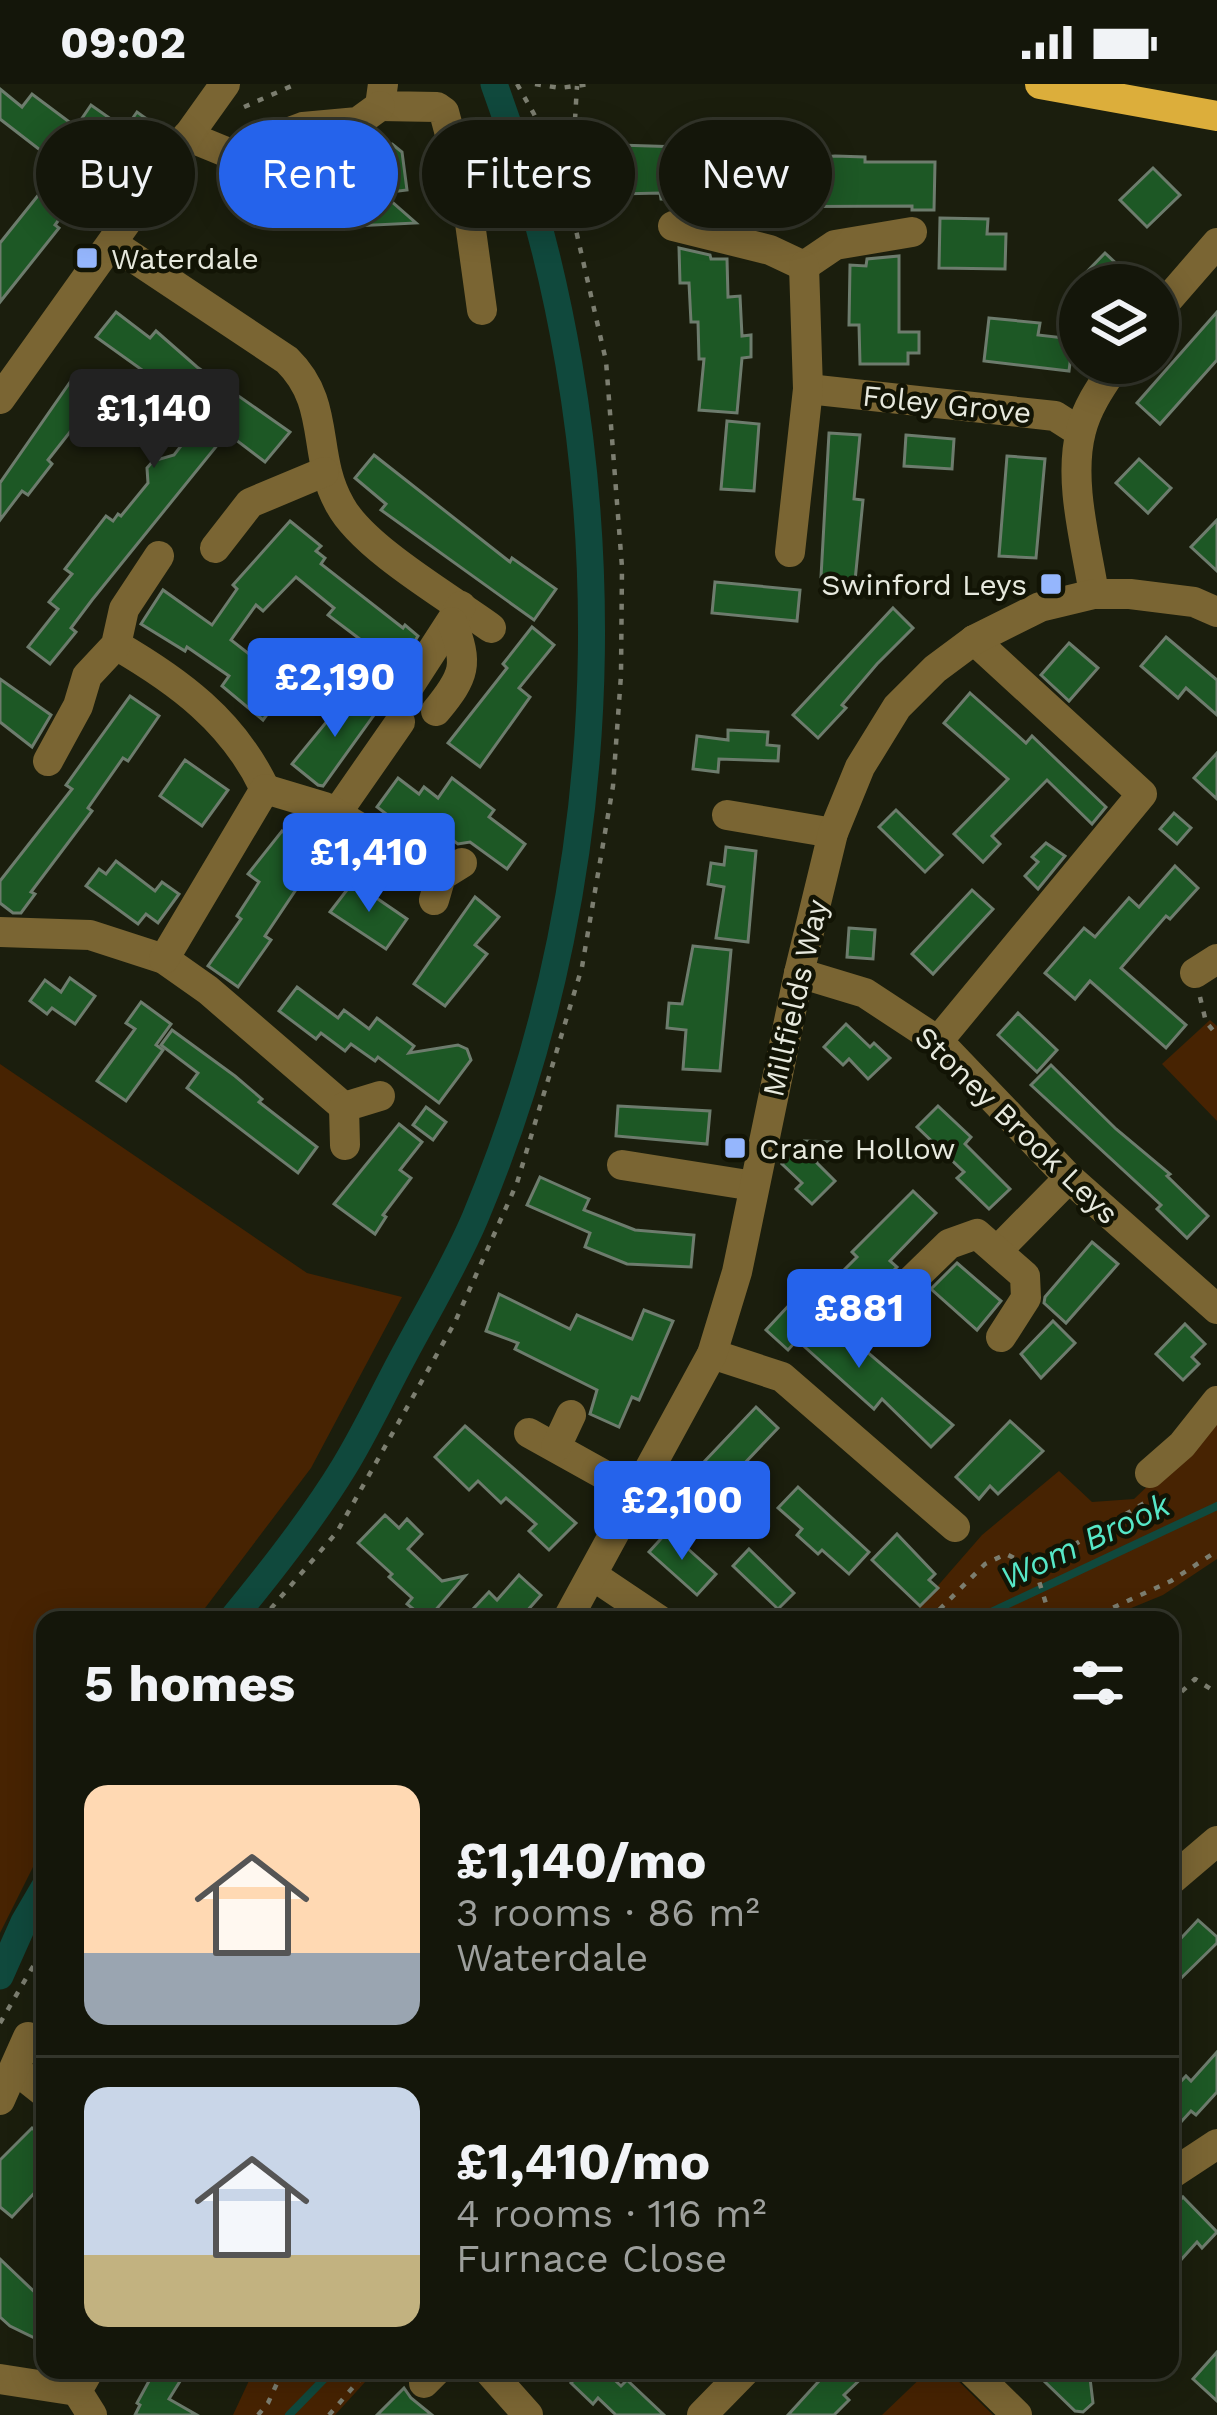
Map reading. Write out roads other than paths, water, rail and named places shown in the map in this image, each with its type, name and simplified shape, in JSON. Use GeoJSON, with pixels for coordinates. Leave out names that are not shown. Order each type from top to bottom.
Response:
{"type":"FeatureCollection","features":[{"type":"Feature","properties":{"kind":"main road"},"geometry":{"type":"LineString","coordinates":[[1040,84],[1217,116]]}},
{"type":"Feature","properties":{"kind":"street"},"geometry":{"type":"LineString","coordinates":[[195,125],[225,84]]}},
{"type":"Feature","properties":{"kind":"street"},"geometry":{"type":"LineString","coordinates":[[195,139],[253,163],[279,136],[303,127],[358,122],[382,95],[437,107],[444,112],[466,194],[482,310]]}},
{"type":"Feature","properties":{"kind":"street"},"geometry":{"type":"LineString","coordinates":[[0,399],[123,228]]}},
{"type":"Feature","properties":{"kind":"street"},"geometry":{"type":"LineString","coordinates":[[681,228],[770,250],[804,266]]}},
{"type":"Feature","properties":{"kind":"street"},"geometry":{"type":"LineString","coordinates":[[804,266],[835,245],[912,232]]}},
{"type":"Feature","properties":{"kind":"street"},"geometry":{"type":"LineString","coordinates":[[1179,265],[1217,243]]}},
{"type":"Feature","properties":{"kind":"street"},"geometry":{"type":"LineString","coordinates":[[112,244],[299,372],[320,421],[324,472],[342,510],[453,620],[461,645],[462,674],[436,711]]}},
{"type":"Feature","properties":{"kind":"street"},"geometry":{"type":"LineString","coordinates":[[790,552],[808,388],[804,266]]}},
{"type":"Feature","properties":{"kind":"street"},"geometry":{"type":"LineString","coordinates":[[1094,594],[1081,510],[1080,432],[1104,384]]}},
{"type":"Feature","properties":{"kind":"street","name":"Foley Grove"},"geometry":{"type":"LineString","coordinates":[[808,388],[1055,416],[1080,432]]}},
{"type":"Feature","properties":{"kind":"street"},"geometry":{"type":"LineString","coordinates":[[214,548],[223,513],[324,472]]}},
{"type":"Feature","properties":{"kind":"street"},"geometry":{"type":"LineString","coordinates":[[48,761],[78,706],[87,676],[116,645],[124,609],[159,556]]}},
{"type":"Feature","properties":{"kind":"street","name":"Millfields Way"},"geometry":{"type":"LineString","coordinates":[[572,1611],[712,1354],[737,1272],[833,832],[860,767],[897,706],[974,640],[1040,607],[1094,594],[1161,596],[1217,612]]}},
{"type":"Feature","properties":{"kind":"street"},"geometry":{"type":"LineString","coordinates":[[453,620],[491,628]]}},
{"type":"Feature","properties":{"kind":"street"},"geometry":{"type":"LineString","coordinates":[[336,814],[453,620]]}},
{"type":"Feature","properties":{"kind":"street"},"geometry":{"type":"LineString","coordinates":[[938,1041],[1142,794],[974,640]]}},
{"type":"Feature","properties":{"kind":"street"},"geometry":{"type":"LineString","coordinates":[[116,645],[198,699],[236,740],[265,788],[298,796],[336,814],[445,880]]}},
{"type":"Feature","properties":{"kind":"street"},"geometry":{"type":"LineString","coordinates":[[164,959],[265,788]]}},
{"type":"Feature","properties":{"kind":"street"},"geometry":{"type":"LineString","coordinates":[[727,815],[833,832]]}},
{"type":"Feature","properties":{"kind":"street"},"geometry":{"type":"LineString","coordinates":[[0,932],[90,935],[164,959],[208,990],[344,1107],[345,1144]]}},
{"type":"Feature","properties":{"kind":"street","name":"Stoney Brook Leys"},"geometry":{"type":"LineString","coordinates":[[799,973],[865,993],[938,1041],[1069,1178],[1217,1309]]}},
{"type":"Feature","properties":{"kind":"street"},"geometry":{"type":"LineString","coordinates":[[344,1107],[380,1096]]}},
{"type":"Feature","properties":{"kind":"street"},"geometry":{"type":"LineString","coordinates":[[622,1166],[654,1186],[754,1186]]}},
{"type":"Feature","properties":{"kind":"street"},"geometry":{"type":"LineString","coordinates":[[911,1281],[949,1244],[987,1243],[1069,1178]]}},
{"type":"Feature","properties":{"kind":"street"},"geometry":{"type":"LineString","coordinates":[[987,1243],[1025,1276],[1026,1298],[1001,1337]]}},
{"type":"Feature","properties":{"kind":"street"},"geometry":{"type":"LineString","coordinates":[[712,1354],[782,1377],[955,1527]]}},
{"type":"Feature","properties":{"kind":"street"},"geometry":{"type":"LineString","coordinates":[[1150,1486],[1217,1402]]}},
{"type":"Feature","properties":{"kind":"street"},"geometry":{"type":"LineString","coordinates":[[571,1415],[543,1440],[635,1492]]}},
{"type":"Feature","properties":{"kind":"street"},"geometry":{"type":"LineString","coordinates":[[592,1575],[646,1611]]}},
{"type":"Feature","properties":{"kind":"street"},"geometry":{"type":"LineString","coordinates":[[1179,1873],[1217,1841]]}},
{"type":"Feature","properties":{"kind":"street"},"geometry":{"type":"LineString","coordinates":[[0,2100],[28,2037]]}},
{"type":"Feature","properties":{"kind":"street"},"geometry":{"type":"LineString","coordinates":[[16,2070],[36,2086]]}},
{"type":"Feature","properties":{"kind":"street"},"geometry":{"type":"LineString","coordinates":[[1179,2169],[1217,2144]]}},
{"type":"Feature","properties":{"kind":"street"},"geometry":{"type":"LineString","coordinates":[[0,2379],[86,2392]]}},
{"type":"Feature","properties":{"kind":"street"},"geometry":{"type":"LineString","coordinates":[[495,2379],[528,2415]]}},
{"type":"Feature","properties":{"kind":"street"},"geometry":{"type":"LineString","coordinates":[[702,2415],[737,2379]]}},
{"type":"Feature","properties":{"kind":"street"},"geometry":{"type":"LineString","coordinates":[[980,2379],[1017,2415]]}},
{"type":"Feature","properties":{"kind":"waterway"},"geometry":{"type":"LineString","coordinates":[[238,1611],[344,1467],[459,1253],[525,1081],[561,940],[583,797],[591,652],[587,508],[569,364],[538,222],[494,84]]}},
{"type":"Feature","properties":{"kind":"waterway","name":"Wom Brook"},"geometry":{"type":"LineString","coordinates":[[993,1611],[1217,1506]]}},
{"type":"Feature","properties":{"kind":"waterway"},"geometry":{"type":"LineString","coordinates":[[0,1976],[36,1901]]}},
{"type":"Feature","properties":{"kind":"waterway","name":"Wom Brook"},"geometry":{"type":"LineString","coordinates":[[289,2415],[324,2379]]}},
{"type":"Feature","properties":{"kind":"place","name":"Waterdale"},"geometry":{"type":"Point","coordinates":[87,258]}},
{"type":"Feature","properties":{"kind":"place","name":"Swinford Leys"},"geometry":{"type":"Point","coordinates":[1051,584]}},
{"type":"Feature","properties":{"kind":"place","name":"Crane Hollow"},"geometry":{"type":"Point","coordinates":[735,1148]}}]}
